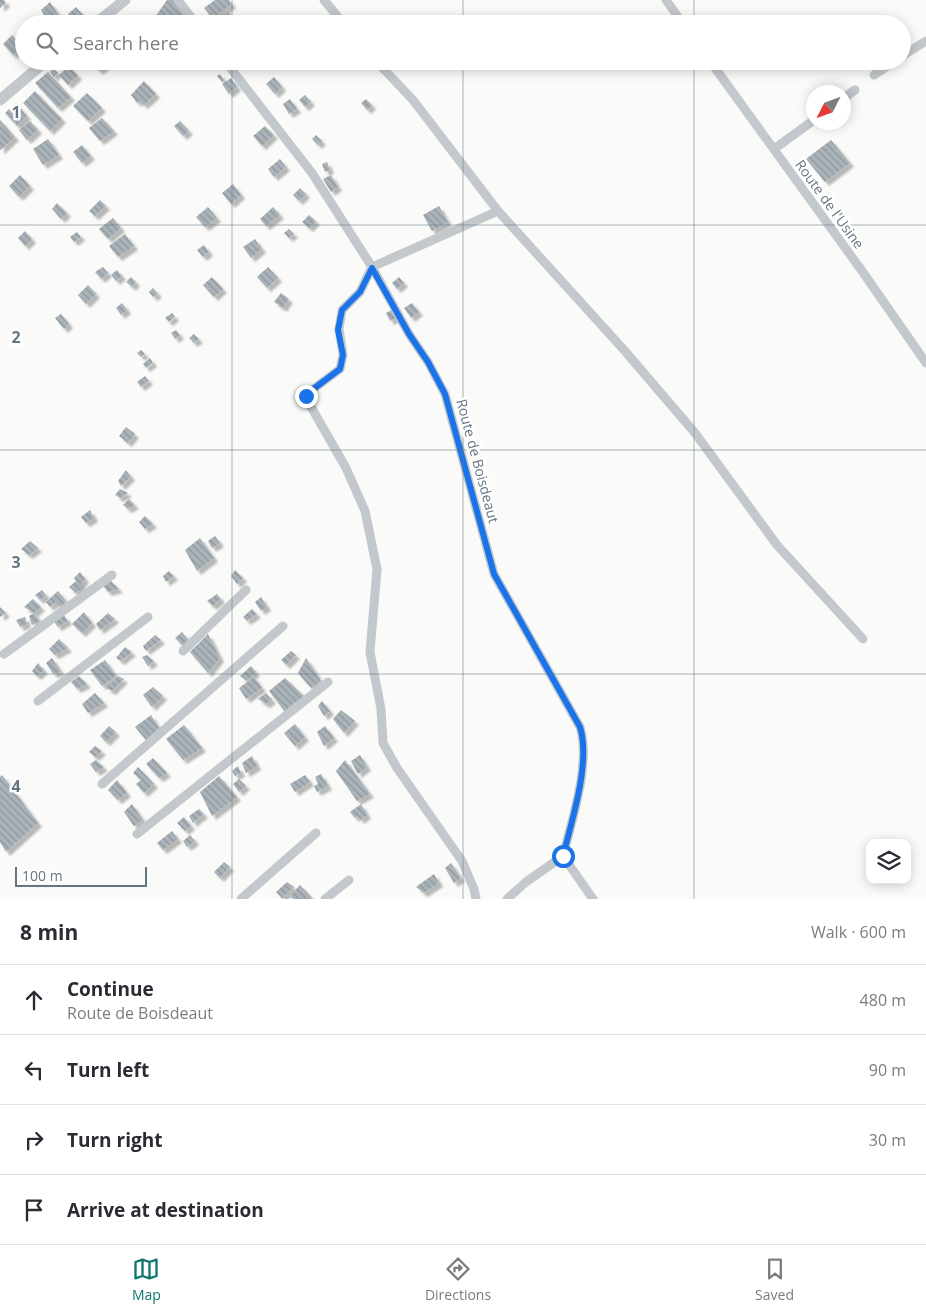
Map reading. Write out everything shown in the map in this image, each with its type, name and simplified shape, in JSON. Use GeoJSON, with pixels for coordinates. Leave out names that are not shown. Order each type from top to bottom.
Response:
{"type":"FeatureCollection","features":[{"type":"Feature","properties":{"kind":"street"},"geometry":{"type":"LineString","coordinates":[[106,15],[125,0]]}},
{"type":"Feature","properties":{"kind":"street"},"geometry":{"type":"LineString","coordinates":[[178,0],[189,15]]}},
{"type":"Feature","properties":{"kind":"street"},"geometry":{"type":"LineString","coordinates":[[324,0],[336,15]]}},
{"type":"Feature","properties":{"kind":"street"},"geometry":{"type":"LineString","coordinates":[[666,0],[677,15]]}},
{"type":"Feature","properties":{"kind":"street"},"geometry":{"type":"LineString","coordinates":[[911,50],[926,41]]}},
{"type":"Feature","properties":{"kind":"street"},"geometry":{"type":"LineString","coordinates":[[0,100],[35,70]]}},
{"type":"Feature","properties":{"kind":"street","name":"Route de Boisdeaut"},"geometry":{"type":"LineString","coordinates":[[232,70],[312,173],[372,268],[445,394],[494,574],[580,727],[584,740],[582,780],[563,856]]}},
{"type":"Feature","properties":{"kind":"street"},"geometry":{"type":"LineString","coordinates":[[385,70],[413,100],[498,211],[689,425],[777,545],[863,639]]}},
{"type":"Feature","properties":{"kind":"street","name":"Route de l'Usine"},"geometry":{"type":"LineString","coordinates":[[717,70],[862,270],[926,364]]}},
{"type":"Feature","properties":{"kind":"street"},"geometry":{"type":"LineString","coordinates":[[874,75],[882,70]]}},
{"type":"Feature","properties":{"kind":"street"},"geometry":{"type":"LineString","coordinates":[[851,93],[855,90]]}},
{"type":"Feature","properties":{"kind":"street"},"geometry":{"type":"LineString","coordinates":[[774,149],[806,126]]}},
{"type":"Feature","properties":{"kind":"street"},"geometry":{"type":"LineString","coordinates":[[476,899],[474,889],[462,861],[397,768],[383,743],[381,709],[370,652],[377,569],[365,510],[346,468],[306,398],[308,393],[340,369],[343,355],[338,330],[342,310],[360,292],[372,268],[498,211]]}},
{"type":"Feature","properties":{"kind":"street"},"geometry":{"type":"LineString","coordinates":[[4,654],[112,575]]}},
{"type":"Feature","properties":{"kind":"street"},"geometry":{"type":"LineString","coordinates":[[183,651],[246,590]]}},
{"type":"Feature","properties":{"kind":"street"},"geometry":{"type":"LineString","coordinates":[[38,701],[148,617]]}},
{"type":"Feature","properties":{"kind":"street"},"geometry":{"type":"LineString","coordinates":[[102,784],[283,626]]}},
{"type":"Feature","properties":{"kind":"street"},"geometry":{"type":"LineString","coordinates":[[137,834],[328,682]]}},
{"type":"Feature","properties":{"kind":"street"},"geometry":{"type":"LineString","coordinates":[[241,899],[316,833]]}},
{"type":"Feature","properties":{"kind":"street"},"geometry":{"type":"LineString","coordinates":[[507,899],[526,882],[563,856],[593,899]]}},
{"type":"Feature","properties":{"kind":"street"},"geometry":{"type":"LineString","coordinates":[[325,899],[349,880]]}},
{"type":"Feature","properties":{"kind":"building"},"geometry":{"type":"Polygon","coordinates":[[[0,0],[4,0],[6,3],[0,8],[0,0]]]}},
{"type":"Feature","properties":{"kind":"building"},"geometry":{"type":"Polygon","coordinates":[[[167,0],[173,0],[184,15],[156,15],[167,0]]]}},
{"type":"Feature","properties":{"kind":"building"},"geometry":{"type":"Polygon","coordinates":[[[215,0],[229,0],[232,4],[218,15],[210,15],[204,8],[215,0]]]}},
{"type":"Feature","properties":{"kind":"building"},"geometry":{"type":"Polygon","coordinates":[[[50,2],[59,15],[44,15],[41,10],[50,2]]]}},
{"type":"Feature","properties":{"kind":"building"},"geometry":{"type":"Polygon","coordinates":[[[76,7],[83,15],[69,15],[76,7]]]}},
{"type":"Feature","properties":{"kind":"building"},"geometry":{"type":"Polygon","coordinates":[[[12,35],[15,38],[15,53],[13,55],[3,44],[12,35]]]}},
{"type":"Feature","properties":{"kind":"building"},"geometry":{"type":"Polygon","coordinates":[[[55,70],[58,73],[54,77],[50,72],[55,70]]]}},
{"type":"Feature","properties":{"kind":"building"},"geometry":{"type":"Polygon","coordinates":[[[65,70],[73,70],[78,76],[68,85],[59,75],[65,70]]]}},
{"type":"Feature","properties":{"kind":"building"},"geometry":{"type":"Polygon","coordinates":[[[48,72],[71,97],[58,108],[35,83],[48,72]]]}},
{"type":"Feature","properties":{"kind":"building"},"geometry":{"type":"Polygon","coordinates":[[[220,74],[224,80],[222,82],[217,76],[220,74]]]}},
{"type":"Feature","properties":{"kind":"building"},"geometry":{"type":"Polygon","coordinates":[[[274,77],[282,87],[275,94],[266,84],[274,77]]]}},
{"type":"Feature","properties":{"kind":"building"},"geometry":{"type":"Polygon","coordinates":[[[231,78],[237,87],[229,94],[222,84],[231,78]]]}},
{"type":"Feature","properties":{"kind":"building"},"geometry":{"type":"Polygon","coordinates":[[[144,81],[156,94],[144,105],[139,101],[137,103],[131,95],[144,81]]]}},
{"type":"Feature","properties":{"kind":"building"},"geometry":{"type":"Polygon","coordinates":[[[35,91],[62,119],[50,131],[23,103],[35,91]]]}},
{"type":"Feature","properties":{"kind":"building"},"geometry":{"type":"Polygon","coordinates":[[[87,93],[102,108],[88,121],[73,106],[87,93]]]}},
{"type":"Feature","properties":{"kind":"building"},"geometry":{"type":"Polygon","coordinates":[[[305,95],[311,102],[305,107],[299,100],[305,95]]]}},
{"type":"Feature","properties":{"kind":"building"},"geometry":{"type":"Polygon","coordinates":[[[290,99],[297,109],[289,114],[283,104],[290,99]]]}},
{"type":"Feature","properties":{"kind":"building"},"geometry":{"type":"Polygon","coordinates":[[[366,99],[372,105],[367,110],[361,103],[366,99]]]}},
{"type":"Feature","properties":{"kind":"building"},"geometry":{"type":"Polygon","coordinates":[[[16,103],[27,116],[17,126],[5,113],[16,103]]]}},
{"type":"Feature","properties":{"kind":"building"},"geometry":{"type":"Polygon","coordinates":[[[102,118],[114,131],[100,141],[89,128],[102,118]]]}},
{"type":"Feature","properties":{"kind":"building"},"geometry":{"type":"Polygon","coordinates":[[[0,120],[15,137],[1,150],[0,149],[0,120]]]}},
{"type":"Feature","properties":{"kind":"building"},"geometry":{"type":"Polygon","coordinates":[[[30,121],[38,130],[27,140],[19,130],[30,121]]]}},
{"type":"Feature","properties":{"kind":"building"},"geometry":{"type":"Polygon","coordinates":[[[180,121],[189,131],[183,136],[174,126],[180,121]]]}},
{"type":"Feature","properties":{"kind":"building"},"geometry":{"type":"Polygon","coordinates":[[[265,126],[274,135],[262,146],[253,136],[265,126]]]}},
{"type":"Feature","properties":{"kind":"building"},"geometry":{"type":"Polygon","coordinates":[[[316,135],[322,141],[318,145],[312,139],[316,135]]]}},
{"type":"Feature","properties":{"kind":"building"},"geometry":{"type":"Polygon","coordinates":[[[48,139],[59,155],[43,165],[33,149],[48,139]]]}},
{"type":"Feature","properties":{"kind":"building"},"geometry":{"type":"Polygon","coordinates":[[[831,140],[850,163],[825,182],[806,159],[831,140]]]}},
{"type":"Feature","properties":{"kind":"building"},"geometry":{"type":"Polygon","coordinates":[[[82,145],[91,156],[82,163],[73,152],[82,145]]]}},
{"type":"Feature","properties":{"kind":"building"},"geometry":{"type":"Polygon","coordinates":[[[280,159],[286,167],[274,177],[268,169],[280,159]]]}},
{"type":"Feature","properties":{"kind":"building"},"geometry":{"type":"Polygon","coordinates":[[[327,162],[330,170],[325,172],[322,164],[327,162]]]}},
{"type":"Feature","properties":{"kind":"building"},"geometry":{"type":"Polygon","coordinates":[[[20,175],[30,186],[19,197],[9,186],[20,175]]]}},
{"type":"Feature","properties":{"kind":"building"},"geometry":{"type":"Polygon","coordinates":[[[331,175],[338,187],[331,192],[323,179],[331,175]]]}},
{"type":"Feature","properties":{"kind":"building"},"geometry":{"type":"Polygon","coordinates":[[[233,184],[241,195],[231,204],[222,193],[233,184]]]}},
{"type":"Feature","properties":{"kind":"building"},"geometry":{"type":"Polygon","coordinates":[[[300,188],[306,194],[299,201],[293,195],[300,188]]]}},
{"type":"Feature","properties":{"kind":"building"},"geometry":{"type":"Polygon","coordinates":[[[100,200],[106,206],[95,216],[89,211],[100,200]]]}},
{"type":"Feature","properties":{"kind":"building"},"geometry":{"type":"Polygon","coordinates":[[[57,203],[67,213],[61,219],[52,209],[57,203]]]}},
{"type":"Feature","properties":{"kind":"building"},"geometry":{"type":"Polygon","coordinates":[[[439,206],[448,222],[432,231],[423,215],[439,206]]]}},
{"type":"Feature","properties":{"kind":"building"},"geometry":{"type":"Polygon","coordinates":[[[208,207],[217,218],[205,227],[196,217],[208,207]]]}},
{"type":"Feature","properties":{"kind":"building"},"geometry":{"type":"Polygon","coordinates":[[[273,207],[280,215],[266,226],[260,219],[273,207]]]}},
{"type":"Feature","properties":{"kind":"building"},"geometry":{"type":"Polygon","coordinates":[[[309,215],[316,221],[309,228],[302,222],[309,215]]]}},
{"type":"Feature","properties":{"kind":"building"},"geometry":{"type":"Polygon","coordinates":[[[113,218],[121,228],[108,239],[99,229],[113,218]]]}},
{"type":"Feature","properties":{"kind":"building"},"geometry":{"type":"Polygon","coordinates":[[[289,229],[294,234],[289,238],[284,233],[289,229]]]}},
{"type":"Feature","properties":{"kind":"building"},"geometry":{"type":"Polygon","coordinates":[[[25,231],[32,239],[25,246],[18,238],[25,231]]]}},
{"type":"Feature","properties":{"kind":"building"},"geometry":{"type":"Polygon","coordinates":[[[77,232],[81,237],[74,242],[70,237],[77,232]]]}},
{"type":"Feature","properties":{"kind":"building"},"geometry":{"type":"Polygon","coordinates":[[[125,234],[134,246],[118,257],[109,246],[125,234]]]}},
{"type":"Feature","properties":{"kind":"building"},"geometry":{"type":"Polygon","coordinates":[[[255,239],[262,249],[251,258],[243,247],[255,239]]]}},
{"type":"Feature","properties":{"kind":"building"},"geometry":{"type":"Polygon","coordinates":[[[204,245],[209,252],[203,257],[197,250],[204,245]]]}},
{"type":"Feature","properties":{"kind":"building"},"geometry":{"type":"Polygon","coordinates":[[[103,267],[108,273],[101,279],[95,272],[103,267]]]}},
{"type":"Feature","properties":{"kind":"building"},"geometry":{"type":"Polygon","coordinates":[[[268,267],[278,278],[267,288],[257,277],[268,267]]]}},
{"type":"Feature","properties":{"kind":"building"},"geometry":{"type":"Polygon","coordinates":[[[117,270],[122,276],[116,281],[111,275],[117,270]]]}},
{"type":"Feature","properties":{"kind":"building"},"geometry":{"type":"Polygon","coordinates":[[[131,277],[136,282],[132,287],[126,282],[131,277]]]}},
{"type":"Feature","properties":{"kind":"building"},"geometry":{"type":"Polygon","coordinates":[[[212,277],[223,289],[214,297],[203,285],[212,277]]]}},
{"type":"Feature","properties":{"kind":"building"},"geometry":{"type":"Polygon","coordinates":[[[399,277],[404,283],[397,289],[392,283],[399,277]]]}},
{"type":"Feature","properties":{"kind":"building"},"geometry":{"type":"Polygon","coordinates":[[[88,285],[96,294],[86,304],[78,295],[88,285]]]}},
{"type":"Feature","properties":{"kind":"building"},"geometry":{"type":"Polygon","coordinates":[[[153,288],[158,294],[153,297],[149,292],[153,288]]]}},
{"type":"Feature","properties":{"kind":"building"},"geometry":{"type":"Polygon","coordinates":[[[281,293],[289,299],[283,308],[274,302],[281,293]]]}},
{"type":"Feature","properties":{"kind":"building"},"geometry":{"type":"Polygon","coordinates":[[[122,303],[127,310],[121,315],[116,308],[122,303]]]}},
{"type":"Feature","properties":{"kind":"building"},"geometry":{"type":"Polygon","coordinates":[[[412,303],[419,312],[411,318],[404,308],[412,303]]]}},
{"type":"Feature","properties":{"kind":"building"},"geometry":{"type":"Polygon","coordinates":[[[394,309],[398,317],[390,321],[386,313],[394,309]]]}},
{"type":"Feature","properties":{"kind":"building"},"geometry":{"type":"Polygon","coordinates":[[[172,313],[175,317],[169,322],[165,318],[172,313]]]}},
{"type":"Feature","properties":{"kind":"building"},"geometry":{"type":"Polygon","coordinates":[[[61,314],[69,324],[64,329],[55,318],[61,314]]]}},
{"type":"Feature","properties":{"kind":"building"},"geometry":{"type":"Polygon","coordinates":[[[176,330],[180,335],[175,339],[171,333],[176,330]]]}},
{"type":"Feature","properties":{"kind":"building"},"geometry":{"type":"Polygon","coordinates":[[[194,334],[199,339],[194,343],[189,338],[194,334]]]}},
{"type":"Feature","properties":{"kind":"building"},"geometry":{"type":"Polygon","coordinates":[[[141,350],[145,354],[141,357],[137,353],[141,350]]]}},
{"type":"Feature","properties":{"kind":"building"},"geometry":{"type":"Polygon","coordinates":[[[150,358],[153,363],[146,368],[143,364],[150,358]]]}},
{"type":"Feature","properties":{"kind":"building"},"geometry":{"type":"Polygon","coordinates":[[[145,376],[149,381],[141,387],[137,382],[145,376]]]}},
{"type":"Feature","properties":{"kind":"building"},"geometry":{"type":"Polygon","coordinates":[[[126,427],[135,434],[128,443],[119,436],[126,427]]]}},
{"type":"Feature","properties":{"kind":"building"},"geometry":{"type":"Polygon","coordinates":[[[126,470],[131,477],[121,486],[118,481],[126,470]]]}},
{"type":"Feature","properties":{"kind":"building"},"geometry":{"type":"Polygon","coordinates":[[[120,489],[128,493],[120,498],[115,495],[120,489]]]}},
{"type":"Feature","properties":{"kind":"building"},"geometry":{"type":"Polygon","coordinates":[[[129,499],[135,505],[128,509],[123,505],[129,499]]]}},
{"type":"Feature","properties":{"kind":"building"},"geometry":{"type":"Polygon","coordinates":[[[90,510],[94,518],[86,523],[81,517],[90,510]]]}},
{"type":"Feature","properties":{"kind":"building"},"geometry":{"type":"Polygon","coordinates":[[[145,516],[153,524],[145,529],[139,522],[145,516]]]}},
{"type":"Feature","properties":{"kind":"building"},"geometry":{"type":"Polygon","coordinates":[[[215,536],[220,543],[212,548],[208,541],[215,536]]]}},
{"type":"Feature","properties":{"kind":"building"},"geometry":{"type":"Polygon","coordinates":[[[200,538],[214,558],[197,571],[185,550],[200,538]]]}},
{"type":"Feature","properties":{"kind":"building"},"geometry":{"type":"Polygon","coordinates":[[[30,541],[38,548],[29,555],[21,549],[30,541]]]}},
{"type":"Feature","properties":{"kind":"building"},"geometry":{"type":"Polygon","coordinates":[[[235,570],[243,578],[237,584],[231,576],[235,570]]]}},
{"type":"Feature","properties":{"kind":"building"},"geometry":{"type":"Polygon","coordinates":[[[169,571],[174,576],[166,582],[163,576],[169,571]]]}},
{"type":"Feature","properties":{"kind":"building"},"geometry":{"type":"Polygon","coordinates":[[[80,572],[85,579],[81,584],[85,588],[76,593],[69,587],[76,581],[74,578],[80,572]]]}},
{"type":"Feature","properties":{"kind":"building"},"geometry":{"type":"Polygon","coordinates":[[[111,581],[119,589],[108,592],[103,586],[111,581]]]}},
{"type":"Feature","properties":{"kind":"building"},"geometry":{"type":"Polygon","coordinates":[[[42,590],[46,595],[40,600],[35,595],[42,590]]]}},
{"type":"Feature","properties":{"kind":"building"},"geometry":{"type":"Polygon","coordinates":[[[58,591],[66,601],[60,607],[56,602],[50,607],[46,602],[58,591]]]}},
{"type":"Feature","properties":{"kind":"building"},"geometry":{"type":"Polygon","coordinates":[[[217,594],[221,599],[213,606],[207,601],[217,594]]]}},
{"type":"Feature","properties":{"kind":"building"},"geometry":{"type":"Polygon","coordinates":[[[261,597],[267,607],[261,611],[255,602],[261,597]]]}},
{"type":"Feature","properties":{"kind":"building"},"geometry":{"type":"Polygon","coordinates":[[[33,599],[41,607],[34,613],[24,607],[33,599]]]}},
{"type":"Feature","properties":{"kind":"building"},"geometry":{"type":"Polygon","coordinates":[[[0,607],[6,613],[0,617],[0,607]]]}},
{"type":"Feature","properties":{"kind":"building"},"geometry":{"type":"Polygon","coordinates":[[[252,609],[257,614],[247,621],[243,617],[252,609]]]}},
{"type":"Feature","properties":{"kind":"building"},"geometry":{"type":"Polygon","coordinates":[[[84,612],[92,623],[82,633],[72,624],[84,612]]]}},
{"type":"Feature","properties":{"kind":"building"},"geometry":{"type":"Polygon","coordinates":[[[34,613],[40,621],[32,625],[29,616],[34,613]]]}},
{"type":"Feature","properties":{"kind":"building"},"geometry":{"type":"Polygon","coordinates":[[[108,613],[115,619],[100,630],[96,624],[108,613]]]}},
{"type":"Feature","properties":{"kind":"building"},"geometry":{"type":"Polygon","coordinates":[[[64,615],[68,621],[58,627],[54,622],[64,615]]]}},
{"type":"Feature","properties":{"kind":"building"},"geometry":{"type":"Polygon","coordinates":[[[25,617],[27,624],[20,627],[16,620],[25,617]]]}},
{"type":"Feature","properties":{"kind":"building"},"geometry":{"type":"Polygon","coordinates":[[[182,632],[190,642],[184,647],[175,638],[182,632]]]}},
{"type":"Feature","properties":{"kind":"building"},"geometry":{"type":"Polygon","coordinates":[[[208,634],[220,658],[208,673],[190,652],[208,634]]]}},
{"type":"Feature","properties":{"kind":"building"},"geometry":{"type":"Polygon","coordinates":[[[155,635],[161,640],[146,651],[143,646],[155,635]]]}},
{"type":"Feature","properties":{"kind":"building"},"geometry":{"type":"Polygon","coordinates":[[[59,639],[68,648],[55,655],[49,649],[59,639]]]}},
{"type":"Feature","properties":{"kind":"building"},"geometry":{"type":"Polygon","coordinates":[[[125,647],[132,652],[121,661],[116,658],[125,647]]]}},
{"type":"Feature","properties":{"kind":"building"},"geometry":{"type":"Polygon","coordinates":[[[291,651],[296,655],[286,665],[281,660],[291,651]]]}},
{"type":"Feature","properties":{"kind":"building"},"geometry":{"type":"Polygon","coordinates":[[[147,655],[154,661],[148,666],[142,657],[147,655]]]}},
{"type":"Feature","properties":{"kind":"building"},"geometry":{"type":"Polygon","coordinates":[[[52,658],[61,672],[53,674],[46,663],[52,658]]]}},
{"type":"Feature","properties":{"kind":"building"},"geometry":{"type":"Polygon","coordinates":[[[306,658],[321,681],[311,688],[298,673],[306,658]]]}},
{"type":"Feature","properties":{"kind":"building"},"geometry":{"type":"Polygon","coordinates":[[[105,660],[116,676],[102,686],[90,670],[105,660]]]}},
{"type":"Feature","properties":{"kind":"building"},"geometry":{"type":"Polygon","coordinates":[[[38,663],[44,670],[37,676],[32,671],[38,663]]]}},
{"type":"Feature","properties":{"kind":"building"},"geometry":{"type":"Polygon","coordinates":[[[251,666],[256,672],[247,681],[240,676],[251,666]]]}},
{"type":"Feature","properties":{"kind":"building"},"geometry":{"type":"Polygon","coordinates":[[[79,676],[87,684],[77,689],[71,682],[79,676]]]}},
{"type":"Feature","properties":{"kind":"building"},"geometry":{"type":"Polygon","coordinates":[[[118,676],[124,679],[112,691],[106,688],[118,676]]]}},
{"type":"Feature","properties":{"kind":"building"},"geometry":{"type":"Polygon","coordinates":[[[254,677],[262,688],[246,699],[239,688],[254,677]]]}},
{"type":"Feature","properties":{"kind":"building"},"geometry":{"type":"Polygon","coordinates":[[[285,678],[305,697],[285,712],[269,691],[285,678]]]}},
{"type":"Feature","properties":{"kind":"building"},"geometry":{"type":"Polygon","coordinates":[[[153,687],[163,696],[152,707],[143,695],[153,687]]]}},
{"type":"Feature","properties":{"kind":"building"},"geometry":{"type":"Polygon","coordinates":[[[95,693],[104,703],[88,713],[82,704],[95,693]]]}},
{"type":"Feature","properties":{"kind":"building"},"geometry":{"type":"Polygon","coordinates":[[[266,693],[272,700],[266,704],[258,699],[266,693]]]}},
{"type":"Feature","properties":{"kind":"building"},"geometry":{"type":"Polygon","coordinates":[[[322,701],[330,711],[324,716],[318,706],[322,701]]]}},
{"type":"Feature","properties":{"kind":"building"},"geometry":{"type":"Polygon","coordinates":[[[341,710],[355,721],[344,733],[333,719],[341,710]]]}},
{"type":"Feature","properties":{"kind":"building"},"geometry":{"type":"Polygon","coordinates":[[[151,715],[159,728],[146,740],[135,727],[151,715]]]}},
{"type":"Feature","properties":{"kind":"building"},"geometry":{"type":"Polygon","coordinates":[[[295,724],[305,737],[295,746],[284,733],[295,724]]]}},
{"type":"Feature","properties":{"kind":"building"},"geometry":{"type":"Polygon","coordinates":[[[184,725],[202,748],[183,760],[166,739],[184,725]]]}},
{"type":"Feature","properties":{"kind":"building"},"geometry":{"type":"Polygon","coordinates":[[[109,726],[116,732],[106,742],[100,736],[109,726]]]}},
{"type":"Feature","properties":{"kind":"building"},"geometry":{"type":"Polygon","coordinates":[[[325,726],[334,738],[324,746],[317,732],[325,726]]]}},
{"type":"Feature","properties":{"kind":"building"},"geometry":{"type":"Polygon","coordinates":[[[95,746],[102,751],[95,757],[89,752],[95,746]]]}},
{"type":"Feature","properties":{"kind":"building"},"geometry":{"type":"Polygon","coordinates":[[[360,755],[367,767],[358,774],[351,761],[360,755]]]}},
{"type":"Feature","properties":{"kind":"building"},"geometry":{"type":"Polygon","coordinates":[[[252,756],[257,766],[246,773],[242,763],[252,756]]]}},
{"type":"Feature","properties":{"kind":"building"},"geometry":{"type":"Polygon","coordinates":[[[153,758],[167,773],[159,778],[146,764],[153,758]]]}},
{"type":"Feature","properties":{"kind":"building"},"geometry":{"type":"Polygon","coordinates":[[[96,760],[104,767],[96,772],[90,764],[96,760]]]}},
{"type":"Feature","properties":{"kind":"building"},"geometry":{"type":"Polygon","coordinates":[[[345,760],[370,794],[357,801],[336,771],[345,760]]]}},
{"type":"Feature","properties":{"kind":"building"},"geometry":{"type":"Polygon","coordinates":[[[238,766],[241,773],[235,776],[232,771],[238,766]]]}},
{"type":"Feature","properties":{"kind":"building"},"geometry":{"type":"Polygon","coordinates":[[[138,767],[154,784],[144,793],[136,784],[141,780],[133,773],[138,767]]]}},
{"type":"Feature","properties":{"kind":"building"},"geometry":{"type":"Polygon","coordinates":[[[321,774],[328,786],[317,792],[314,786],[318,784],[315,777],[321,774]]]}},
{"type":"Feature","properties":{"kind":"building"},"geometry":{"type":"Polygon","coordinates":[[[2,775],[38,823],[6,852],[0,842],[0,777],[2,775]]]}},
{"type":"Feature","properties":{"kind":"building"},"geometry":{"type":"Polygon","coordinates":[[[305,775],[310,782],[295,792],[290,784],[305,775]]]}},
{"type":"Feature","properties":{"kind":"building"},"geometry":{"type":"Polygon","coordinates":[[[219,776],[237,797],[212,816],[200,792],[219,776]]]}},
{"type":"Feature","properties":{"kind":"building"},"geometry":{"type":"Polygon","coordinates":[[[239,779],[246,786],[239,792],[233,784],[239,779]]]}},
{"type":"Feature","properties":{"kind":"building"},"geometry":{"type":"Polygon","coordinates":[[[117,780],[127,793],[118,800],[108,790],[117,780]]]}},
{"type":"Feature","properties":{"kind":"building"},"geometry":{"type":"Polygon","coordinates":[[[132,804],[143,820],[134,826],[124,812],[132,804]]]}},
{"type":"Feature","properties":{"kind":"building"},"geometry":{"type":"Polygon","coordinates":[[[361,804],[367,815],[360,820],[358,816],[355,818],[350,812],[361,804]]]}},
{"type":"Feature","properties":{"kind":"building"},"geometry":{"type":"Polygon","coordinates":[[[199,809],[204,814],[193,823],[189,816],[199,809]]]}},
{"type":"Feature","properties":{"kind":"building"},"geometry":{"type":"Polygon","coordinates":[[[184,817],[191,826],[185,831],[177,823],[184,817]]]}},
{"type":"Feature","properties":{"kind":"building"},"geometry":{"type":"Polygon","coordinates":[[[172,831],[178,839],[163,850],[157,843],[172,831]]]}},
{"type":"Feature","properties":{"kind":"building"},"geometry":{"type":"Polygon","coordinates":[[[190,835],[195,841],[187,847],[183,841],[190,835]]]}},
{"type":"Feature","properties":{"kind":"building"},"geometry":{"type":"Polygon","coordinates":[[[224,862],[230,867],[220,878],[214,872],[224,862]]]}},
{"type":"Feature","properties":{"kind":"building"},"geometry":{"type":"Polygon","coordinates":[[[451,863],[461,878],[454,883],[445,868],[451,863]]]}},
{"type":"Feature","properties":{"kind":"building"},"geometry":{"type":"Polygon","coordinates":[[[434,874],[439,883],[424,893],[416,887],[434,874]]]}},
{"type":"Feature","properties":{"kind":"building"},"geometry":{"type":"Polygon","coordinates":[[[287,882],[294,887],[282,898],[276,892],[287,882]]]}},
{"type":"Feature","properties":{"kind":"building"},"geometry":{"type":"Polygon","coordinates":[[[300,885],[311,899],[293,899],[290,896],[300,885]]]}},
{"type":"Feature","properties":{"kind":"route"},"geometry":{"type":"LineString","coordinates":[[306,396],[340,369],[343,355],[338,330],[340,316],[346,305],[360,292],[372,268],[445,394],[494,574],[580,727],[584,740],[582,780],[563,856]]}}]}
